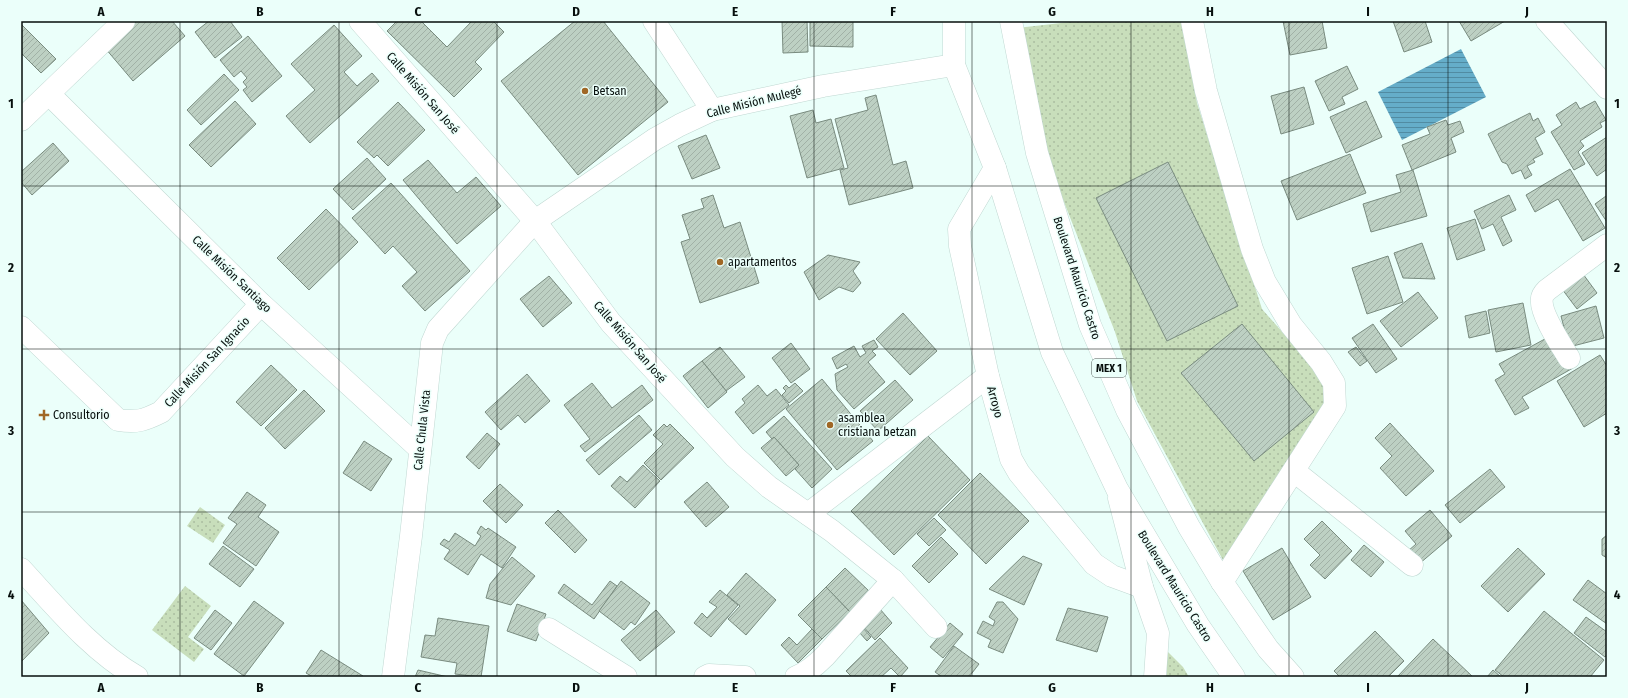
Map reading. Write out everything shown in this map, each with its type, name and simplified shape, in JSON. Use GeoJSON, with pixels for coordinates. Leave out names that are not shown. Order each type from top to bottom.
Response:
{"type":"FeatureCollection","features":[{"type":"Feature","properties":{"kind":"street"},"geometry":{"type":"LineString","coordinates":[[21,120],[124,21]]}},
{"type":"Feature","properties":{"kind":"street","name":"Calle Misión San José"},"geometry":{"type":"LineString","coordinates":[[360,21],[536,221],[610,323],[735,458],[769,487],[808,514],[893,580],[936,627]]}},
{"type":"Feature","properties":{"kind":"street"},"geometry":{"type":"LineString","coordinates":[[654,21],[712,110]]}},
{"type":"Feature","properties":{"kind":"street","name":"Boulevard Mauricio Castro"},"geometry":{"type":"LineString","coordinates":[[954,21],[954,65],[995,168],[1052,352],[1117,489],[1198,626],[1234,677]]}},
{"type":"Feature","properties":{"kind":"street","name":"Boulevard Mauricio Castro"},"geometry":{"type":"LineString","coordinates":[[1014,21],[1037,153],[1090,325],[1127,410],[1189,527],[1222,582],[1268,649],[1293,677]]}},
{"type":"Feature","properties":{"kind":"street"},"geometry":{"type":"LineString","coordinates":[[1192,21],[1206,91],[1252,249],[1265,282],[1291,325],[1320,362],[1334,383],[1335,406],[1222,582]]}},
{"type":"Feature","properties":{"kind":"street"},"geometry":{"type":"LineString","coordinates":[[1546,21],[1607,88]]}},
{"type":"Feature","properties":{"kind":"street","name":"Calle Misión Mulegé"},"geometry":{"type":"LineString","coordinates":[[536,221],[655,139],[712,110],[823,86],[954,65]]}},
{"type":"Feature","properties":{"kind":"street","name":"Calle Misión Santiago"},"geometry":{"type":"LineString","coordinates":[[49,94],[261,304],[420,449]]}},
{"type":"Feature","properties":{"kind":"street","name":"Arroyo"},"geometry":{"type":"LineString","coordinates":[[995,168],[960,229],[960,246],[988,376],[1011,459],[1019,473],[1094,564],[1112,576],[1142,587]]}},
{"type":"Feature","properties":{"kind":"street","name":"Calle Chula Vista"},"geometry":{"type":"LineString","coordinates":[[393,677],[411,536],[432,343],[438,329],[536,221]]}},
{"type":"Feature","properties":{"kind":"street"},"geometry":{"type":"LineString","coordinates":[[1569,358],[1545,316],[1542,305],[1542,297],[1547,290],[1607,245]]}},
{"type":"Feature","properties":{"kind":"street","name":"Calle Misión San Ignacio"},"geometry":{"type":"LineString","coordinates":[[21,327],[118,420],[132,422],[145,420],[161,412],[261,304]]}},
{"type":"Feature","properties":{"kind":"street"},"geometry":{"type":"LineString","coordinates":[[808,514],[988,376]]}},
{"type":"Feature","properties":{"kind":"street"},"geometry":{"type":"LineString","coordinates":[[1294,470],[1412,565]]}},
{"type":"Feature","properties":{"kind":"street"},"geometry":{"type":"LineString","coordinates":[[1117,489],[1142,587],[1158,633],[1155,677]]}},
{"type":"Feature","properties":{"kind":"street"},"geometry":{"type":"LineString","coordinates":[[21,569],[91,643],[124,669],[137,677]]}},
{"type":"Feature","properties":{"kind":"street"},"geometry":{"type":"LineString","coordinates":[[796,677],[807,671],[825,656],[893,580]]}},
{"type":"Feature","properties":{"kind":"street"},"geometry":{"type":"LineString","coordinates":[[549,629],[626,677]]}},
{"type":"Feature","properties":{"kind":"street"},"geometry":{"type":"LineString","coordinates":[[705,677],[709,675],[745,677]]}},
{"type":"Feature","properties":{"kind":"green space"},"geometry":{"type":"Polygon","coordinates":[[[1079,21],[1183,21],[1197,103],[1262,309],[1327,383],[1329,405],[1224,562],[1137,401],[1115,332],[1053,174],[1017,28],[1079,21]]]}},
{"type":"Feature","properties":{"kind":"green space"},"geometry":{"type":"Polygon","coordinates":[[[200,507],[225,525],[213,543],[187,526],[200,507]]]}},
{"type":"Feature","properties":{"kind":"green space"},"geometry":{"type":"Polygon","coordinates":[[[185,586],[211,606],[188,637],[204,649],[194,662],[152,630],[185,586]]]}},
{"type":"Feature","properties":{"kind":"green space"},"geometry":{"type":"Polygon","coordinates":[[[1167,651],[1183,667],[1189,677],[1160,677],[1167,651]]]}},
{"type":"Feature","properties":{"kind":"water"},"geometry":{"type":"Polygon","coordinates":[[[1461,49],[1486,97],[1402,140],[1378,92],[1461,49]]]}},
{"type":"Feature","properties":{"kind":"building"},"geometry":{"type":"Polygon","coordinates":[[[137,21],[172,21],[185,36],[133,81],[105,48],[137,21]]]}},
{"type":"Feature","properties":{"kind":"building"},"geometry":{"type":"Polygon","coordinates":[[[209,21],[230,21],[242,37],[215,58],[195,32],[209,21]]]}},
{"type":"Feature","properties":{"kind":"building"},"geometry":{"type":"Polygon","coordinates":[[[397,21],[421,21],[447,47],[472,21],[493,21],[504,32],[475,62],[482,69],[454,97],[387,31],[397,21]]]}},
{"type":"Feature","properties":{"kind":"building","name":"Betsan"},"geometry":{"type":"Polygon","coordinates":[[[575,21],[603,21],[668,102],[578,175],[501,81],[575,21]]]}},
{"type":"Feature","properties":{"kind":"building"},"geometry":{"type":"Polygon","coordinates":[[[782,21],[807,21],[808,52],[783,53],[782,21]]]}},
{"type":"Feature","properties":{"kind":"building"},"geometry":{"type":"Polygon","coordinates":[[[810,21],[853,21],[853,47],[810,46],[810,21]]]}},
{"type":"Feature","properties":{"kind":"building"},"geometry":{"type":"Polygon","coordinates":[[[1283,21],[1322,21],[1327,48],[1290,55],[1283,21]]]}},
{"type":"Feature","properties":{"kind":"building"},"geometry":{"type":"Polygon","coordinates":[[[1393,21],[1425,21],[1432,42],[1404,52],[1393,21]]]}},
{"type":"Feature","properties":{"kind":"building"},"geometry":{"type":"Polygon","coordinates":[[[1459,21],[1505,21],[1471,41],[1459,21]]]}},
{"type":"Feature","properties":{"kind":"building"},"geometry":{"type":"Polygon","coordinates":[[[21,24],[56,59],[41,73],[21,53],[21,24]]]}},
{"type":"Feature","properties":{"kind":"building"},"geometry":{"type":"Polygon","coordinates":[[[334,25],[362,56],[344,72],[357,86],[372,73],[379,81],[310,143],[286,116],[315,90],[291,64],[334,25]]]}},
{"type":"Feature","properties":{"kind":"building"},"geometry":{"type":"Polygon","coordinates":[[[248,36],[282,76],[252,102],[243,90],[247,87],[243,82],[247,78],[241,71],[234,77],[220,60],[248,36]]]}},
{"type":"Feature","properties":{"kind":"building"},"geometry":{"type":"Polygon","coordinates":[[[1347,66],[1358,89],[1342,97],[1345,104],[1329,111],[1315,81],[1347,66]]]}},
{"type":"Feature","properties":{"kind":"building"},"geometry":{"type":"Polygon","coordinates":[[[224,74],[239,90],[201,125],[187,110],[224,74]]]}},
{"type":"Feature","properties":{"kind":"building"},"geometry":{"type":"Polygon","coordinates":[[[1304,87],[1314,124],[1281,134],[1271,96],[1304,87]]]}},
{"type":"Feature","properties":{"kind":"building"},"geometry":{"type":"Polygon","coordinates":[[[876,95],[893,165],[906,161],[913,188],[849,205],[840,170],[848,168],[835,119],[868,110],[865,98],[876,95]]]}},
{"type":"Feature","properties":{"kind":"building"},"geometry":{"type":"Polygon","coordinates":[[[235,101],[256,124],[211,167],[189,145],[235,101]]]}},
{"type":"Feature","properties":{"kind":"building"},"geometry":{"type":"Polygon","coordinates":[[[1366,101],[1382,137],[1346,153],[1330,117],[1366,101]]]}},
{"type":"Feature","properties":{"kind":"building"},"geometry":{"type":"Polygon","coordinates":[[[1595,101],[1606,120],[1600,123],[1602,127],[1580,141],[1584,146],[1578,152],[1585,164],[1574,170],[1551,132],[1562,125],[1556,115],[1576,102],[1580,109],[1595,101]]]}},
{"type":"Feature","properties":{"kind":"building"},"geometry":{"type":"Polygon","coordinates":[[[398,102],[425,130],[388,166],[377,155],[374,158],[357,142],[398,102]]]}},
{"type":"Feature","properties":{"kind":"building"},"geometry":{"type":"Polygon","coordinates":[[[813,110],[816,123],[831,119],[844,168],[807,178],[790,116],[813,110]]]}},
{"type":"Feature","properties":{"kind":"building"},"geometry":{"type":"Polygon","coordinates":[[[1530,113],[1533,121],[1538,118],[1545,132],[1535,138],[1543,154],[1533,159],[1535,162],[1527,166],[1532,175],[1525,179],[1521,170],[1512,174],[1507,164],[1502,162],[1488,134],[1530,113]]]}},
{"type":"Feature","properties":{"kind":"building"},"geometry":{"type":"Polygon","coordinates":[[[1446,120],[1448,125],[1460,121],[1464,132],[1451,138],[1456,152],[1412,170],[1402,145],[1430,134],[1427,127],[1446,120]]]}},
{"type":"Feature","properties":{"kind":"building"},"geometry":{"type":"Polygon","coordinates":[[[706,135],[720,168],[692,179],[678,146],[706,135]]]}},
{"type":"Feature","properties":{"kind":"building"},"geometry":{"type":"Polygon","coordinates":[[[1607,137],[1607,169],[1597,176],[1582,153],[1607,137]]]}},
{"type":"Feature","properties":{"kind":"building"},"geometry":{"type":"Polygon","coordinates":[[[53,143],[69,161],[32,195],[21,182],[21,172],[53,143]]]}},
{"type":"Feature","properties":{"kind":"building"},"geometry":{"type":"Polygon","coordinates":[[[1350,154],[1366,193],[1297,220],[1281,181],[1350,154]]]}},
{"type":"Feature","properties":{"kind":"building"},"geometry":{"type":"Polygon","coordinates":[[[367,158],[386,179],[353,210],[333,189],[367,158]]]}},
{"type":"Feature","properties":{"kind":"building"},"geometry":{"type":"Polygon","coordinates":[[[428,160],[457,193],[476,177],[501,206],[457,244],[403,180],[428,160]]]}},
{"type":"Feature","properties":{"kind":"building"},"geometry":{"type":"Polygon","coordinates":[[[1168,162],[1238,306],[1167,341],[1096,198],[1168,162]]]}},
{"type":"Feature","properties":{"kind":"building"},"geometry":{"type":"Polygon","coordinates":[[[1570,169],[1605,228],[1583,241],[1558,199],[1535,212],[1526,195],[1570,169]]]}},
{"type":"Feature","properties":{"kind":"building"},"geometry":{"type":"Polygon","coordinates":[[[1413,170],[1427,216],[1371,232],[1363,204],[1401,192],[1396,175],[1413,170]]]}},
{"type":"Feature","properties":{"kind":"building"},"geometry":{"type":"Polygon","coordinates":[[[391,183],[470,271],[425,311],[402,286],[417,272],[393,246],[385,254],[352,218],[391,183]]]}},
{"type":"Feature","properties":{"kind":"building","name":"apartamentos"},"geometry":{"type":"Polygon","coordinates":[[[713,195],[724,228],[740,222],[759,283],[700,303],[681,242],[690,239],[682,215],[704,208],[701,199],[713,195]]]}},
{"type":"Feature","properties":{"kind":"building"},"geometry":{"type":"Polygon","coordinates":[[[1509,195],[1516,210],[1501,217],[1512,241],[1503,246],[1493,224],[1482,229],[1474,211],[1509,195]]]}},
{"type":"Feature","properties":{"kind":"building"},"geometry":{"type":"Polygon","coordinates":[[[1606,196],[1607,198],[1607,222],[1595,204],[1606,196]]]}},
{"type":"Feature","properties":{"kind":"building"},"geometry":{"type":"Polygon","coordinates":[[[326,209],[358,242],[309,290],[277,258],[326,209]]]}},
{"type":"Feature","properties":{"kind":"building"},"geometry":{"type":"Polygon","coordinates":[[[1475,219],[1485,250],[1457,260],[1447,228],[1475,219]]]}},
{"type":"Feature","properties":{"kind":"building"},"geometry":{"type":"Polygon","coordinates":[[[1422,243],[1435,279],[1403,278],[1394,253],[1422,243]]]}},
{"type":"Feature","properties":{"kind":"building"},"geometry":{"type":"Polygon","coordinates":[[[828,255],[860,262],[853,271],[861,283],[853,292],[839,287],[819,300],[804,272],[828,255]]]}},
{"type":"Feature","properties":{"kind":"building"},"geometry":{"type":"Polygon","coordinates":[[[1388,256],[1403,302],[1367,314],[1352,268],[1388,256]]]}},
{"type":"Feature","properties":{"kind":"building"},"geometry":{"type":"Polygon","coordinates":[[[1583,274],[1597,293],[1577,309],[1562,289],[1583,274]]]}},
{"type":"Feature","properties":{"kind":"building"},"geometry":{"type":"Polygon","coordinates":[[[549,276],[572,303],[543,327],[520,299],[549,276]]]}},
{"type":"Feature","properties":{"kind":"building"},"geometry":{"type":"Polygon","coordinates":[[[1418,292],[1438,318],[1401,347],[1380,321],[1418,292]]]}},
{"type":"Feature","properties":{"kind":"building"},"geometry":{"type":"Polygon","coordinates":[[[1523,303],[1531,345],[1496,352],[1488,310],[1523,303]]]}},
{"type":"Feature","properties":{"kind":"building"},"geometry":{"type":"Polygon","coordinates":[[[1596,306],[1604,338],[1569,347],[1561,316],[1596,306]]]}},
{"type":"Feature","properties":{"kind":"building"},"geometry":{"type":"Polygon","coordinates":[[[1486,311],[1490,333],[1469,338],[1465,316],[1486,311]]]}},
{"type":"Feature","properties":{"kind":"building"},"geometry":{"type":"Polygon","coordinates":[[[903,313],[937,351],[910,375],[876,339],[903,313]]]}},
{"type":"Feature","properties":{"kind":"building"},"geometry":{"type":"Polygon","coordinates":[[[1242,324],[1314,412],[1254,461],[1181,373],[1242,324]]]}},
{"type":"Feature","properties":{"kind":"building"},"geometry":{"type":"Polygon","coordinates":[[[1373,324],[1397,359],[1376,373],[1352,338],[1373,324]]]}},
{"type":"Feature","properties":{"kind":"building"},"geometry":{"type":"Polygon","coordinates":[[[1554,334],[1573,368],[1522,397],[1529,408],[1515,415],[1495,380],[1505,374],[1499,364],[1554,334]]]}},
{"type":"Feature","properties":{"kind":"building"},"geometry":{"type":"Polygon","coordinates":[[[874,340],[878,347],[872,351],[876,355],[868,362],[885,382],[854,409],[837,390],[835,374],[848,367],[846,364],[837,369],[832,358],[854,346],[860,357],[866,353],[862,346],[874,340]]]}},
{"type":"Feature","properties":{"kind":"building"},"geometry":{"type":"Polygon","coordinates":[[[791,343],[810,369],[791,383],[772,358],[791,343]]]}},
{"type":"Feature","properties":{"kind":"building"},"geometry":{"type":"Polygon","coordinates":[[[720,347],[745,377],[726,391],[702,361],[720,347]]]}},
{"type":"Feature","properties":{"kind":"building"},"geometry":{"type":"Polygon","coordinates":[[[1356,347],[1367,361],[1360,366],[1348,352],[1356,347]]]}},
{"type":"Feature","properties":{"kind":"building"},"geometry":{"type":"Polygon","coordinates":[[[1600,355],[1607,366],[1607,413],[1584,427],[1557,381],[1600,355]]]}},
{"type":"Feature","properties":{"kind":"building"},"geometry":{"type":"Polygon","coordinates":[[[702,361],[727,392],[708,408],[683,376],[702,361]]]}},
{"type":"Feature","properties":{"kind":"building"},"geometry":{"type":"Polygon","coordinates":[[[271,365],[297,390],[261,426],[236,402],[271,365]]]}},
{"type":"Feature","properties":{"kind":"building"},"geometry":{"type":"Polygon","coordinates":[[[527,374],[550,401],[525,423],[518,415],[501,430],[485,412],[527,374]]]}},
{"type":"Feature","properties":{"kind":"building","name":"asamblea cristiana betzan"},"geometry":{"type":"Polygon","coordinates":[[[822,379],[873,441],[837,470],[786,409],[822,379]]]}},
{"type":"Feature","properties":{"kind":"building"},"geometry":{"type":"Polygon","coordinates":[[[895,380],[913,400],[878,431],[860,411],[895,380]]]}},
{"type":"Feature","properties":{"kind":"building"},"geometry":{"type":"Polygon","coordinates":[[[592,383],[612,408],[642,385],[653,400],[585,452],[580,446],[590,439],[564,405],[592,383]]]}},
{"type":"Feature","properties":{"kind":"building"},"geometry":{"type":"Polygon","coordinates":[[[795,383],[803,391],[789,403],[782,395],[786,391],[783,388],[786,385],[789,388],[795,383]]]}},
{"type":"Feature","properties":{"kind":"building"},"geometry":{"type":"Polygon","coordinates":[[[758,385],[767,396],[776,389],[789,405],[753,434],[735,412],[745,403],[742,399],[758,385]]]}},
{"type":"Feature","properties":{"kind":"building"},"geometry":{"type":"Polygon","coordinates":[[[304,390],[325,411],[285,449],[265,428],[304,390]]]}},
{"type":"Feature","properties":{"kind":"building"},"geometry":{"type":"Polygon","coordinates":[[[639,415],[652,430],[599,475],[586,460],[639,415]]]}},
{"type":"Feature","properties":{"kind":"building"},"geometry":{"type":"Polygon","coordinates":[[[784,416],[832,469],[812,488],[795,469],[799,465],[774,437],[772,439],[766,432],[784,416]]]}},
{"type":"Feature","properties":{"kind":"building"},"geometry":{"type":"Polygon","coordinates":[[[1390,423],[1434,471],[1406,496],[1380,468],[1392,456],[1375,438],[1390,423]]]}},
{"type":"Feature","properties":{"kind":"building"},"geometry":{"type":"Polygon","coordinates":[[[664,424],[667,427],[670,424],[694,448],[661,480],[644,463],[663,444],[653,435],[664,424]]]}},
{"type":"Feature","properties":{"kind":"building"},"geometry":{"type":"Polygon","coordinates":[[[487,433],[500,444],[479,469],[466,457],[487,433]]]}},
{"type":"Feature","properties":{"kind":"building"},"geometry":{"type":"Polygon","coordinates":[[[928,436],[970,480],[894,555],[851,511],[928,436]]]}},
{"type":"Feature","properties":{"kind":"building"},"geometry":{"type":"Polygon","coordinates":[[[774,437],[799,465],[786,476],[761,448],[774,437]]]}},
{"type":"Feature","properties":{"kind":"building"},"geometry":{"type":"Polygon","coordinates":[[[364,441],[392,459],[371,491],[343,473],[364,441]]]}},
{"type":"Feature","properties":{"kind":"building"},"geometry":{"type":"Polygon","coordinates":[[[643,465],[660,481],[635,508],[611,486],[620,476],[627,482],[643,465]]]}},
{"type":"Feature","properties":{"kind":"building"},"geometry":{"type":"Polygon","coordinates":[[[1490,469],[1505,487],[1460,523],[1445,505],[1490,469]]]}},
{"type":"Feature","properties":{"kind":"building"},"geometry":{"type":"Polygon","coordinates":[[[980,473],[1029,521],[986,564],[938,515],[980,473]]]}},
{"type":"Feature","properties":{"kind":"building"},"geometry":{"type":"Polygon","coordinates":[[[707,482],[729,507],[706,527],[684,502],[707,482]]]}},
{"type":"Feature","properties":{"kind":"building"},"geometry":{"type":"Polygon","coordinates":[[[500,484],[523,505],[506,523],[483,501],[500,484]]]}},
{"type":"Feature","properties":{"kind":"building"},"geometry":{"type":"Polygon","coordinates":[[[247,492],[266,505],[258,517],[279,532],[256,566],[223,543],[237,524],[228,518],[247,492]]]}},
{"type":"Feature","properties":{"kind":"building"},"geometry":{"type":"Polygon","coordinates":[[[558,510],[587,540],[575,553],[545,523],[558,510]]]}},
{"type":"Feature","properties":{"kind":"building"},"geometry":{"type":"Polygon","coordinates":[[[1430,510],[1452,536],[1419,564],[1408,551],[1416,544],[1405,531],[1430,510]]]}},
{"type":"Feature","properties":{"kind":"building"},"geometry":{"type":"Polygon","coordinates":[[[934,518],[946,530],[929,546],[917,534],[934,518]]]}},
{"type":"Feature","properties":{"kind":"building"},"geometry":{"type":"Polygon","coordinates":[[[1322,521],[1352,551],[1325,579],[1310,565],[1320,555],[1304,539],[1322,521]]]}},
{"type":"Feature","properties":{"kind":"building"},"geometry":{"type":"Polygon","coordinates":[[[481,526],[486,530],[488,528],[516,547],[502,568],[481,554],[468,575],[444,559],[450,550],[440,544],[444,539],[449,542],[455,533],[475,546],[481,536],[477,533],[481,526]]]}},
{"type":"Feature","properties":{"kind":"building"},"geometry":{"type":"Polygon","coordinates":[[[1607,535],[1607,558],[1602,555],[1602,539],[1607,535]]]}},
{"type":"Feature","properties":{"kind":"building"},"geometry":{"type":"Polygon","coordinates":[[[941,537],[958,554],[929,583],[912,566],[941,537]]]}},
{"type":"Feature","properties":{"kind":"building"},"geometry":{"type":"Polygon","coordinates":[[[1364,545],[1384,562],[1371,577],[1351,560],[1364,545]]]}},
{"type":"Feature","properties":{"kind":"building"},"geometry":{"type":"Polygon","coordinates":[[[223,546],[254,569],[240,587],[209,564],[223,546]]]}},
{"type":"Feature","properties":{"kind":"building"},"geometry":{"type":"Polygon","coordinates":[[[1282,548],[1311,597],[1273,620],[1243,571],[1282,548]]]}},
{"type":"Feature","properties":{"kind":"building"},"geometry":{"type":"Polygon","coordinates":[[[1518,548],[1545,574],[1508,612],[1481,586],[1518,548]]]}},
{"type":"Feature","properties":{"kind":"building"},"geometry":{"type":"Polygon","coordinates":[[[1023,556],[1042,564],[1024,605],[989,589],[1023,556]]]}},
{"type":"Feature","properties":{"kind":"building"},"geometry":{"type":"Polygon","coordinates":[[[512,557],[535,576],[511,605],[486,598],[490,584],[512,557]]]}},
{"type":"Feature","properties":{"kind":"building"},"geometry":{"type":"Polygon","coordinates":[[[845,568],[870,592],[850,612],[826,587],[845,568]]]}},
{"type":"Feature","properties":{"kind":"building"},"geometry":{"type":"Polygon","coordinates":[[[746,573],[776,600],[746,635],[728,619],[740,606],[727,595],[746,573]]]}},
{"type":"Feature","properties":{"kind":"building"},"geometry":{"type":"Polygon","coordinates":[[[1588,580],[1607,594],[1607,624],[1573,600],[1588,580]]]}},
{"type":"Feature","properties":{"kind":"building"},"geometry":{"type":"Polygon","coordinates":[[[610,581],[617,586],[594,619],[558,593],[564,584],[592,605],[610,581]]]}},
{"type":"Feature","properties":{"kind":"building"},"geometry":{"type":"Polygon","coordinates":[[[621,581],[650,603],[635,625],[631,622],[624,630],[599,611],[621,581]]]}},
{"type":"Feature","properties":{"kind":"building"},"geometry":{"type":"Polygon","coordinates":[[[826,587],[850,612],[822,639],[798,615],[826,587]]]}},
{"type":"Feature","properties":{"kind":"building"},"geometry":{"type":"Polygon","coordinates":[[[720,590],[738,605],[711,637],[694,623],[702,613],[707,618],[717,607],[709,602],[720,590]]]}},
{"type":"Feature","properties":{"kind":"building"},"geometry":{"type":"Polygon","coordinates":[[[21,600],[49,633],[21,662],[21,600]]]}},
{"type":"Feature","properties":{"kind":"building"},"geometry":{"type":"Polygon","coordinates":[[[254,601],[284,623],[244,676],[214,654],[254,601]]]}},
{"type":"Feature","properties":{"kind":"building"},"geometry":{"type":"Polygon","coordinates":[[[997,602],[1003,602],[1018,619],[1003,653],[988,647],[991,640],[977,633],[983,621],[993,626],[995,621],[989,617],[997,602]]]}},
{"type":"Feature","properties":{"kind":"building"},"geometry":{"type":"Polygon","coordinates":[[[517,604],[546,614],[536,641],[507,631],[517,604]]]}},
{"type":"Feature","properties":{"kind":"building"},"geometry":{"type":"Polygon","coordinates":[[[1068,608],[1108,617],[1097,652],[1056,640],[1068,608]]]}},
{"type":"Feature","properties":{"kind":"building"},"geometry":{"type":"Polygon","coordinates":[[[880,609],[892,623],[875,640],[862,625],[880,609]]]}},
{"type":"Feature","properties":{"kind":"building"},"geometry":{"type":"Polygon","coordinates":[[[215,610],[232,623],[211,650],[194,638],[215,610]]]}},
{"type":"Feature","properties":{"kind":"building"},"geometry":{"type":"Polygon","coordinates":[[[656,610],[675,632],[640,661],[621,640],[656,610]]]}},
{"type":"Feature","properties":{"kind":"building"},"geometry":{"type":"Polygon","coordinates":[[[1544,611],[1604,660],[1590,677],[1504,677],[1495,670],[1544,611]]]}},
{"type":"Feature","properties":{"kind":"building"},"geometry":{"type":"Polygon","coordinates":[[[1586,617],[1607,632],[1607,654],[1605,657],[1574,633],[1586,617]]]}},
{"type":"Feature","properties":{"kind":"building"},"geometry":{"type":"Polygon","coordinates":[[[438,618],[489,626],[481,677],[455,674],[457,663],[421,657],[425,635],[435,636],[438,618]]]}},
{"type":"Feature","properties":{"kind":"building"},"geometry":{"type":"Polygon","coordinates":[[[950,623],[963,634],[943,658],[930,647],[950,623]]]}},
{"type":"Feature","properties":{"kind":"building"},"geometry":{"type":"Polygon","coordinates":[[[863,628],[871,637],[867,641],[859,632],[863,628]]]}},
{"type":"Feature","properties":{"kind":"building"},"geometry":{"type":"Polygon","coordinates":[[[812,629],[822,639],[798,663],[781,645],[789,637],[797,645],[812,629]]]}},
{"type":"Feature","properties":{"kind":"building"},"geometry":{"type":"Polygon","coordinates":[[[1375,631],[1404,661],[1388,677],[1340,677],[1334,671],[1375,631]]]}},
{"type":"Feature","properties":{"kind":"building"},"geometry":{"type":"Polygon","coordinates":[[[880,638],[908,668],[900,677],[891,668],[881,677],[852,677],[846,671],[880,638]]]}},
{"type":"Feature","properties":{"kind":"building"},"geometry":{"type":"Polygon","coordinates":[[[1433,639],[1473,677],[1397,677],[1433,639]]]}},
{"type":"Feature","properties":{"kind":"building"},"geometry":{"type":"Polygon","coordinates":[[[954,646],[979,664],[969,677],[942,677],[935,672],[954,646]]]}},
{"type":"Feature","properties":{"kind":"building"},"geometry":{"type":"Polygon","coordinates":[[[321,650],[363,676],[313,677],[306,673],[321,650]]]}},
{"type":"Feature","properties":{"kind":"building"},"geometry":{"type":"Polygon","coordinates":[[[418,670],[448,677],[415,677],[418,670]]]}},
{"type":"Feature","properties":{"kind":"building"},"geometry":{"type":"Polygon","coordinates":[[[1493,670],[1501,677],[1487,677],[1493,670]]]}},
{"type":"Feature","properties":{"kind":"place","name":"Betsan"},"geometry":{"type":"Point","coordinates":[585,91]}},
{"type":"Feature","properties":{"kind":"place","name":"apartamentos"},"geometry":{"type":"Point","coordinates":[720,262]}},
{"type":"Feature","properties":{"kind":"place","name":"Consultorio"},"geometry":{"type":"Point","coordinates":[44,415]}},
{"type":"Feature","properties":{"kind":"place","name":"asamblea cristiana betzan"},"geometry":{"type":"Point","coordinates":[830,425]}}]}
